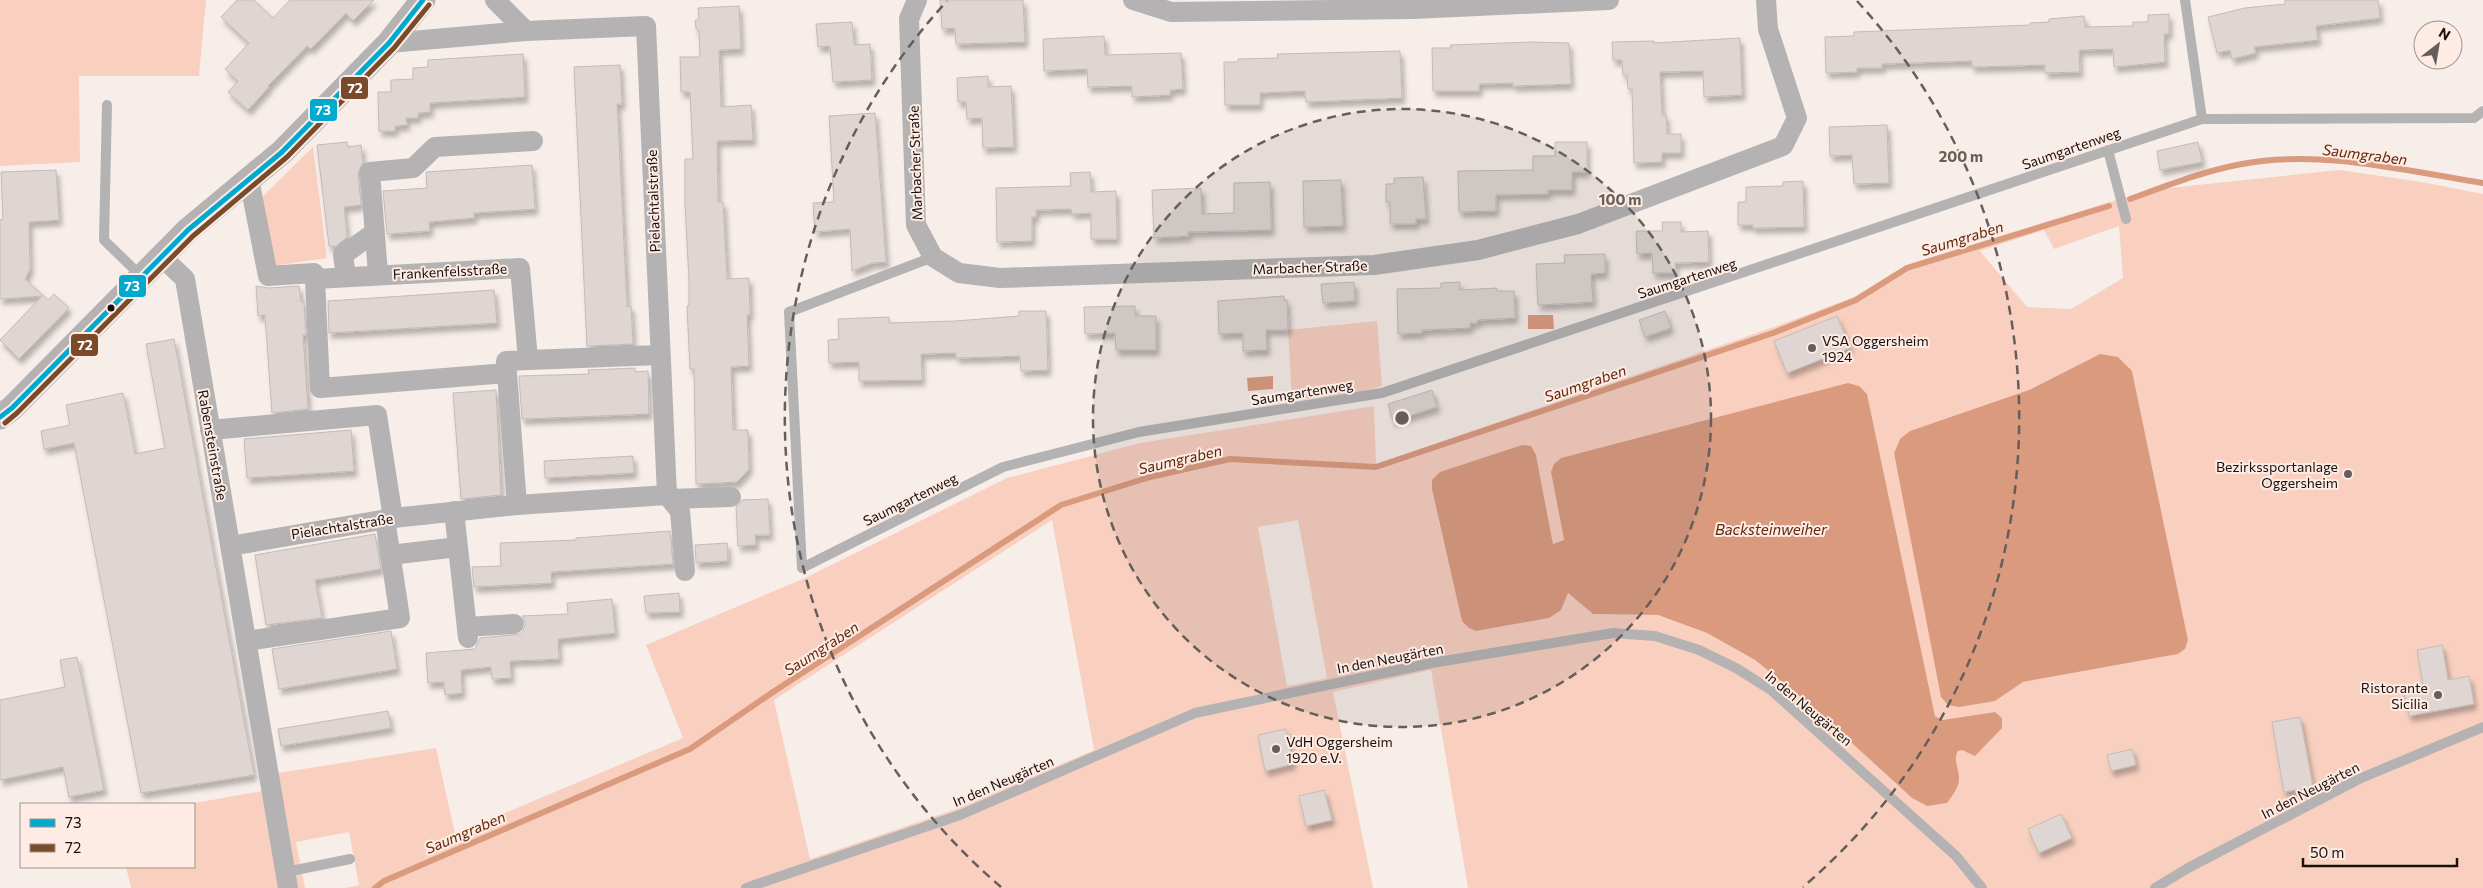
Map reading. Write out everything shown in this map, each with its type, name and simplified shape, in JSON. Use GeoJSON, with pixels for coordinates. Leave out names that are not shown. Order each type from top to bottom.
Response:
{"type":"FeatureCollection","features":[{"type":"Feature","properties":{"kind":"street"},"geometry":{"type":"LineString","coordinates":[[0,417],[12,408],[188,230],[282,152],[389,43],[423,0]]}},
{"type":"Feature","properties":{"kind":"street"},"geometry":{"type":"LineString","coordinates":[[495,0],[526,31]]}},
{"type":"Feature","properties":{"kind":"street","name":"Marbacher Straße"},"geometry":{"type":"LineString","coordinates":[[917,0],[909,19],[916,225],[933,257],[959,273],[1000,278],[1374,265],[1478,250],[1578,224],[1783,146],[1797,118],[1768,29],[1766,0]]}},
{"type":"Feature","properties":{"kind":"street"},"geometry":{"type":"LineString","coordinates":[[1133,0],[1171,12],[1609,0]]}},
{"type":"Feature","properties":{"kind":"street","name":"Pielachtalstraße"},"geometry":{"type":"LineString","coordinates":[[389,43],[526,31],[646,26],[668,497],[680,511],[685,571]]}},
{"type":"Feature","properties":{"kind":"street","name":"Frankenfelsstraße"},"geometry":{"type":"LineString","coordinates":[[378,274],[370,172],[413,168],[435,147],[533,141]]}},
{"type":"Feature","properties":{"kind":"street","name":"Frankenfelsstraße"},"geometry":{"type":"LineString","coordinates":[[250,179],[268,276],[314,273],[315,279],[378,274],[520,268],[528,360]]}},
{"type":"Feature","properties":{"kind":"street"},"geometry":{"type":"LineString","coordinates":[[346,277],[343,255],[375,232]]}},
{"type":"Feature","properties":{"kind":"street","name":"Rabensteinstraße"},"geometry":{"type":"LineString","coordinates":[[162,257],[184,279],[287,880]]}},
{"type":"Feature","properties":{"kind":"street"},"geometry":{"type":"LineString","coordinates":[[315,279],[322,419]]}},
{"type":"Feature","properties":{"kind":"street"},"geometry":{"type":"LineString","coordinates":[[517,505],[506,361],[660,355]]}},
{"type":"Feature","properties":{"kind":"street"},"geometry":{"type":"LineString","coordinates":[[320,388],[507,373]]}},
{"type":"Feature","properties":{"kind":"street"},"geometry":{"type":"LineString","coordinates":[[246,641],[400,618],[390,555],[389,518],[374,384]]}},
{"type":"Feature","properties":{"kind":"street"},"geometry":{"type":"LineString","coordinates":[[210,430],[378,414]]}},
{"type":"Feature","properties":{"kind":"street","name":"Pielachtalstraße"},"geometry":{"type":"LineString","coordinates":[[230,546],[389,518],[454,511],[517,505],[668,497],[731,497]]}},
{"type":"Feature","properties":{"kind":"street"},"geometry":{"type":"LineString","coordinates":[[454,511],[467,632],[514,624]]}},
{"type":"Feature","properties":{"kind":"street"},"geometry":{"type":"LineString","coordinates":[[390,555],[458,547]]}},
{"type":"Feature","properties":{"kind":"lane"},"geometry":{"type":"LineString","coordinates":[[2185,0],[2202,119]]}},
{"type":"Feature","properties":{"kind":"lane"},"geometry":{"type":"LineString","coordinates":[[107,105],[104,240],[142,277]]}},
{"type":"Feature","properties":{"kind":"lane","name":"Saumgartenweg"},"geometry":{"type":"LineString","coordinates":[[933,257],[789,312],[802,568],[1003,468],[1139,432],[1382,394],[2202,119],[2474,118],[2483,111]]}},
{"type":"Feature","properties":{"kind":"lane"},"geometry":{"type":"LineString","coordinates":[[2108,150],[2126,218]]}},
{"type":"Feature","properties":{"kind":"lane","name":"In den Neugärten"},"geometry":{"type":"LineString","coordinates":[[746,888],[960,815],[1195,712],[1432,663],[1614,634],[1655,636],[1699,650],[1736,668],[1771,690],[1956,856],[1982,888]]}},
{"type":"Feature","properties":{"kind":"lane","name":"In den Neugärten"},"geometry":{"type":"LineString","coordinates":[[2155,888],[2188,868],[2359,779],[2483,727]]}},
{"type":"Feature","properties":{"kind":"lane"},"geometry":{"type":"LineString","coordinates":[[287,880],[350,860]]}},
{"type":"Feature","properties":{"kind":"shaded area"},"geometry":{"type":"Polygon","coordinates":[[[0,0],[206,0],[199,76],[79,76],[80,162],[0,166],[0,0]]]}},
{"type":"Feature","properties":{"kind":"shaded area"},"geometry":{"type":"Polygon","coordinates":[[[313,147],[327,258],[273,266],[262,197],[313,147]]]}},
{"type":"Feature","properties":{"kind":"shaded area"},"geometry":{"type":"Polygon","coordinates":[[[2339,170],[2422,182],[2483,194],[2483,888],[1468,888],[1431,670],[1333,692],[1373,888],[345,888],[359,885],[349,832],[296,842],[305,888],[131,888],[126,868],[195,868],[195,803],[262,791],[259,776],[436,748],[455,834],[683,738],[646,645],[805,578],[1007,478],[1140,443],[1374,406],[1376,464],[1771,328],[1854,297],[1906,265],[2116,200],[2159,189],[2339,170]],[[2119,226],[2054,249],[2044,230],[1980,251],[2027,307],[2071,309],[2123,278],[2119,226]],[[2100,354],[2029,390],[1900,439],[1894,453],[1921,584],[1925,615],[1995,701],[2023,682],[2178,654],[2185,649],[2188,640],[2132,371],[2100,354]],[[1867,394],[1551,472],[1564,541],[1553,544],[1536,455],[1469,628],[1568,593],[1593,614],[1658,615],[1707,633],[1755,660],[1808,703],[1912,798],[1927,806],[1959,780],[1955,755],[1995,712],[1942,720],[1935,716],[1867,394]],[[1052,520],[774,700],[810,859],[956,809],[1094,750],[1052,520]],[[1298,520],[1258,527],[1287,686],[1327,678],[1298,520]]]}},
{"type":"Feature","properties":{"kind":"shaded area"},"geometry":{"type":"Polygon","coordinates":[[[1377,321],[1382,386],[1359,393],[1292,400],[1288,330],[1377,321]]]}},
{"type":"Feature","properties":{"kind":"water"},"geometry":{"type":"Polygon","coordinates":[[[1528,315],[1553,315],[1554,329],[1528,329],[1528,315]]]}},
{"type":"Feature","properties":{"kind":"water"},"geometry":{"type":"Polygon","coordinates":[[[2100,354],[2118,357],[2132,371],[2188,640],[2185,649],[2178,654],[2023,682],[1995,701],[1959,707],[1948,705],[1941,697],[1894,453],[1900,439],[1910,431],[2029,390],[2100,354]]]}},
{"type":"Feature","properties":{"kind":"water"},"geometry":{"type":"Polygon","coordinates":[[[1273,376],[1273,389],[1248,391],[1247,378],[1273,376]]]}},
{"type":"Feature","properties":{"kind":"water","name":"Backsteinweiher"},"geometry":{"type":"Polygon","coordinates":[[[1848,383],[1859,386],[1867,394],[1935,716],[1942,720],[1995,712],[2002,718],[2002,728],[1975,756],[1962,750],[1958,751],[1956,761],[1959,782],[1947,803],[1927,806],[1912,798],[1808,703],[1755,660],[1707,633],[1658,615],[1593,614],[1568,593],[1561,610],[1549,618],[1476,631],[1469,628],[1462,621],[1432,489],[1432,480],[1440,472],[1522,445],[1531,446],[1536,455],[1553,544],[1564,540],[1551,472],[1554,464],[1561,458],[1848,383]]]}},
{"type":"Feature","properties":{"kind":"building"},"geometry":{"type":"Polygon","coordinates":[[[237,0],[254,0],[273,18],[290,0],[374,0],[353,21],[346,13],[311,49],[307,46],[268,86],[248,110],[228,92],[238,81],[225,69],[249,43],[221,17],[237,0]]]}},
{"type":"Feature","properties":{"kind":"building"},"geometry":{"type":"Polygon","coordinates":[[[940,0],[1023,0],[1025,42],[956,44],[955,28],[942,29],[940,0]]]}},
{"type":"Feature","properties":{"kind":"building"},"geometry":{"type":"Polygon","coordinates":[[[2285,0],[2378,0],[2380,18],[2316,26],[2318,40],[2254,47],[2256,53],[2232,59],[2230,50],[2217,53],[2208,17],[2245,8],[2285,4],[2285,0]]]}},
{"type":"Feature","properties":{"kind":"building"},"geometry":{"type":"Polygon","coordinates":[[[739,6],[741,49],[719,50],[721,107],[751,105],[753,140],[717,141],[718,202],[723,202],[727,279],[749,278],[750,315],[747,315],[749,366],[731,367],[733,430],[748,430],[749,469],[737,482],[696,484],[694,369],[690,369],[687,307],[689,304],[689,281],[685,204],[685,159],[693,159],[690,92],[681,92],[680,57],[700,57],[699,32],[695,21],[699,18],[698,8],[739,6]]]}},
{"type":"Feature","properties":{"kind":"building"},"geometry":{"type":"Polygon","coordinates":[[[2169,14],[2169,34],[2164,34],[2165,62],[2114,67],[2113,49],[2079,50],[2080,72],[2045,73],[2045,65],[1972,67],[1972,61],[1882,64],[1882,68],[1857,68],[1857,72],[1826,73],[1825,37],[1854,36],[1854,32],[2030,25],[2030,23],[2049,22],[2049,19],[2084,16],[2085,27],[2133,26],[2133,22],[2148,22],[2148,15],[2169,14]]]}},
{"type":"Feature","properties":{"kind":"building"},"geometry":{"type":"Polygon","coordinates":[[[852,22],[854,45],[870,44],[872,80],[833,82],[830,46],[818,47],[816,24],[852,22]]]}},
{"type":"Feature","properties":{"kind":"building"},"geometry":{"type":"Polygon","coordinates":[[[1104,36],[1105,55],[1181,53],[1183,89],[1170,90],[1170,95],[1132,97],[1132,86],[1088,87],[1087,69],[1044,71],[1043,39],[1104,36]]]}},
{"type":"Feature","properties":{"kind":"building"},"geometry":{"type":"Polygon","coordinates":[[[1740,38],[1742,95],[1704,97],[1703,71],[1660,72],[1662,115],[1666,115],[1667,134],[1681,134],[1681,153],[1662,153],[1662,162],[1634,163],[1632,89],[1628,89],[1627,75],[1623,75],[1622,60],[1613,60],[1612,42],[1654,41],[1654,43],[1740,38]]]}},
{"type":"Feature","properties":{"kind":"building"},"geometry":{"type":"Polygon","coordinates":[[[1531,42],[1569,43],[1571,84],[1513,86],[1513,83],[1479,84],[1479,91],[1433,91],[1432,48],[1451,48],[1450,45],[1531,42]]]}},
{"type":"Feature","properties":{"kind":"building"},"geometry":{"type":"Polygon","coordinates":[[[1400,51],[1402,98],[1306,102],[1305,91],[1260,93],[1260,105],[1225,105],[1224,62],[1238,62],[1238,59],[1278,58],[1277,54],[1400,51]]]}},
{"type":"Feature","properties":{"kind":"building"},"geometry":{"type":"Polygon","coordinates":[[[523,54],[525,97],[430,103],[430,112],[418,113],[418,118],[406,118],[407,125],[395,126],[395,131],[379,131],[378,92],[391,92],[391,80],[413,79],[413,68],[428,67],[428,60],[523,54]]]}},
{"type":"Feature","properties":{"kind":"building"},"geometry":{"type":"Polygon","coordinates":[[[620,65],[622,104],[617,104],[627,307],[631,306],[633,344],[587,346],[574,67],[620,65]]]}},
{"type":"Feature","properties":{"kind":"building"},"geometry":{"type":"Polygon","coordinates":[[[988,76],[988,87],[1011,86],[1014,147],[983,148],[982,118],[967,119],[966,102],[958,102],[957,78],[988,76]]]}},
{"type":"Feature","properties":{"kind":"building"},"geometry":{"type":"Polygon","coordinates":[[[875,113],[886,262],[872,263],[852,271],[850,229],[815,232],[813,203],[834,202],[829,116],[875,113]]]}},
{"type":"Feature","properties":{"kind":"building"},"geometry":{"type":"Polygon","coordinates":[[[1887,125],[1889,183],[1854,184],[1852,155],[1830,156],[1829,127],[1887,125]]]}},
{"type":"Feature","properties":{"kind":"building"},"geometry":{"type":"Polygon","coordinates":[[[347,142],[348,147],[361,145],[363,162],[358,173],[361,205],[344,207],[347,237],[336,246],[329,246],[317,145],[347,142]]]}},
{"type":"Feature","properties":{"kind":"building"},"geometry":{"type":"Polygon","coordinates":[[[1555,142],[1587,142],[1587,172],[1572,172],[1572,190],[1548,190],[1548,194],[1496,195],[1496,211],[1459,212],[1458,171],[1533,170],[1533,156],[1555,156],[1555,142]]]}},
{"type":"Feature","properties":{"kind":"building"},"geometry":{"type":"Polygon","coordinates":[[[2198,142],[2202,162],[2160,170],[2157,151],[2198,142]]]}},
{"type":"Feature","properties":{"kind":"building"},"geometry":{"type":"Polygon","coordinates":[[[532,165],[535,209],[474,213],[474,218],[429,222],[430,231],[387,234],[383,191],[427,188],[426,172],[532,165]]]}},
{"type":"Feature","properties":{"kind":"building"},"geometry":{"type":"Polygon","coordinates":[[[56,170],[59,220],[29,222],[30,269],[25,279],[48,300],[54,294],[69,308],[19,359],[0,340],[42,296],[0,299],[0,220],[3,219],[1,172],[56,170]]]}},
{"type":"Feature","properties":{"kind":"building"},"geometry":{"type":"Polygon","coordinates":[[[1090,172],[1091,192],[1116,191],[1117,239],[1091,239],[1091,213],[1072,214],[1071,209],[1036,210],[1036,217],[1032,217],[1032,241],[997,242],[996,188],[1071,186],[1070,173],[1090,172]]]}},
{"type":"Feature","properties":{"kind":"building"},"geometry":{"type":"Polygon","coordinates":[[[1423,177],[1426,219],[1416,219],[1416,224],[1390,224],[1390,202],[1386,202],[1386,184],[1394,184],[1394,178],[1423,177]]]}},
{"type":"Feature","properties":{"kind":"building"},"geometry":{"type":"Polygon","coordinates":[[[1341,180],[1343,226],[1304,227],[1303,181],[1341,180]]]}},
{"type":"Feature","properties":{"kind":"building"},"geometry":{"type":"Polygon","coordinates":[[[1803,181],[1804,227],[1753,228],[1753,225],[1738,225],[1738,202],[1746,202],[1746,187],[1783,186],[1783,182],[1803,181]]]}},
{"type":"Feature","properties":{"kind":"building"},"geometry":{"type":"Polygon","coordinates":[[[1270,182],[1271,230],[1188,232],[1189,236],[1154,238],[1152,190],[1201,188],[1202,214],[1234,213],[1234,183],[1270,182]]]}},
{"type":"Feature","properties":{"kind":"building"},"geometry":{"type":"Polygon","coordinates":[[[1662,222],[1681,222],[1681,232],[1708,231],[1709,262],[1675,263],[1676,273],[1653,273],[1652,253],[1637,254],[1636,231],[1663,231],[1662,222]]]}},
{"type":"Feature","properties":{"kind":"building"},"geometry":{"type":"Polygon","coordinates":[[[1605,254],[1605,273],[1591,274],[1593,302],[1538,305],[1536,264],[1565,263],[1564,255],[1605,254]]]}},
{"type":"Feature","properties":{"kind":"building"},"geometry":{"type":"Polygon","coordinates":[[[1354,282],[1355,301],[1323,303],[1321,284],[1354,282]]]}},
{"type":"Feature","properties":{"kind":"building"},"geometry":{"type":"Polygon","coordinates":[[[1460,282],[1460,290],[1497,288],[1497,291],[1514,291],[1515,318],[1478,320],[1477,323],[1470,323],[1470,328],[1422,330],[1422,333],[1398,334],[1397,289],[1441,288],[1441,283],[1460,282]]]}},
{"type":"Feature","properties":{"kind":"building"},"geometry":{"type":"Polygon","coordinates":[[[256,286],[269,288],[299,286],[301,302],[304,302],[306,335],[303,335],[308,409],[272,413],[265,315],[258,316],[256,286]]]}},
{"type":"Feature","properties":{"kind":"building"},"geometry":{"type":"Polygon","coordinates":[[[494,290],[497,323],[329,333],[328,301],[494,290]]]}},
{"type":"Feature","properties":{"kind":"building"},"geometry":{"type":"Polygon","coordinates":[[[1284,296],[1284,301],[1287,300],[1288,330],[1266,330],[1267,350],[1243,351],[1243,333],[1219,334],[1218,301],[1284,296]]]}},
{"type":"Feature","properties":{"kind":"building"},"geometry":{"type":"Polygon","coordinates":[[[1135,306],[1135,316],[1156,316],[1156,350],[1116,350],[1115,333],[1085,334],[1084,307],[1135,306]]]}},
{"type":"Feature","properties":{"kind":"building"},"geometry":{"type":"Polygon","coordinates":[[[1019,311],[1046,311],[1048,370],[1021,371],[1020,356],[956,358],[956,353],[921,354],[922,380],[859,381],[859,362],[829,363],[828,340],[839,339],[838,319],[889,317],[889,323],[955,321],[1019,316],[1019,311]]]}},
{"type":"Feature","properties":{"kind":"building"},"geometry":{"type":"Polygon","coordinates":[[[1665,311],[1671,328],[1645,337],[1639,320],[1665,311]]]}},
{"type":"Feature","properties":{"kind":"building"},"geometry":{"type":"Polygon","coordinates":[[[1837,316],[1850,348],[1787,373],[1774,341],[1837,316]]]}},
{"type":"Feature","properties":{"kind":"building"},"geometry":{"type":"Polygon","coordinates":[[[174,339],[254,775],[141,793],[74,443],[44,449],[41,431],[70,425],[66,405],[123,393],[135,454],[165,448],[146,344],[174,339]]]}},
{"type":"Feature","properties":{"kind":"building"},"geometry":{"type":"Polygon","coordinates":[[[635,368],[635,372],[648,371],[649,414],[522,419],[519,376],[589,374],[588,370],[635,368]]]}},
{"type":"Feature","properties":{"kind":"building"},"geometry":{"type":"Polygon","coordinates":[[[496,390],[501,495],[461,499],[453,393],[496,390]]]}},
{"type":"Feature","properties":{"kind":"building"},"geometry":{"type":"Polygon","coordinates":[[[1432,390],[1437,407],[1393,421],[1388,404],[1432,390]]]}},
{"type":"Feature","properties":{"kind":"building"},"geometry":{"type":"Polygon","coordinates":[[[351,430],[354,471],[247,478],[244,439],[351,430]]]}},
{"type":"Feature","properties":{"kind":"building"},"geometry":{"type":"Polygon","coordinates":[[[633,456],[634,473],[545,478],[544,461],[633,456]]]}},
{"type":"Feature","properties":{"kind":"building"},"geometry":{"type":"Polygon","coordinates":[[[768,499],[770,535],[755,535],[756,545],[738,546],[736,507],[742,500],[768,499]]]}},
{"type":"Feature","properties":{"kind":"building"},"geometry":{"type":"Polygon","coordinates":[[[670,531],[673,564],[551,572],[552,583],[474,587],[472,567],[501,566],[500,543],[576,540],[576,538],[670,531]]]}},
{"type":"Feature","properties":{"kind":"building"},"geometry":{"type":"Polygon","coordinates":[[[375,534],[381,569],[315,580],[322,618],[266,625],[255,555],[375,534]]]}},
{"type":"Feature","properties":{"kind":"building"},"geometry":{"type":"Polygon","coordinates":[[[727,543],[728,561],[696,563],[695,545],[727,543]]]}},
{"type":"Feature","properties":{"kind":"building"},"geometry":{"type":"Polygon","coordinates":[[[679,593],[680,612],[646,613],[644,596],[679,593]]]}},
{"type":"Feature","properties":{"kind":"building"},"geometry":{"type":"Polygon","coordinates":[[[612,599],[615,633],[558,639],[559,659],[510,661],[511,678],[492,679],[491,667],[461,670],[462,693],[445,695],[444,682],[428,683],[426,653],[475,649],[480,638],[521,634],[526,624],[522,616],[568,614],[567,603],[612,599]]]}},
{"type":"Feature","properties":{"kind":"building"},"geometry":{"type":"Polygon","coordinates":[[[391,631],[397,669],[279,689],[272,649],[391,631]]]}},
{"type":"Feature","properties":{"kind":"building"},"geometry":{"type":"Polygon","coordinates":[[[2442,645],[2448,680],[2469,676],[2474,704],[2409,716],[2403,688],[2423,684],[2417,650],[2442,645]]]}},
{"type":"Feature","properties":{"kind":"building"},"geometry":{"type":"Polygon","coordinates":[[[77,657],[104,790],[69,797],[63,767],[0,780],[0,700],[65,687],[60,660],[77,657]]]}},
{"type":"Feature","properties":{"kind":"building"},"geometry":{"type":"Polygon","coordinates":[[[388,711],[391,728],[281,746],[278,729],[388,711]]]}},
{"type":"Feature","properties":{"kind":"building"},"geometry":{"type":"Polygon","coordinates":[[[2300,717],[2313,787],[2284,792],[2272,722],[2300,717]]]}},
{"type":"Feature","properties":{"kind":"building","name":"VdH Oggersheim 1920 e.V."},"geometry":{"type":"Polygon","coordinates":[[[1286,729],[1293,764],[1265,771],[1258,735],[1286,729]]]}},
{"type":"Feature","properties":{"kind":"building"},"geometry":{"type":"Polygon","coordinates":[[[2132,749],[2136,765],[2111,771],[2107,755],[2132,749]]]}},
{"type":"Feature","properties":{"kind":"building"},"geometry":{"type":"Polygon","coordinates":[[[1324,790],[1332,820],[1306,826],[1299,796],[1324,790]]]}},
{"type":"Feature","properties":{"kind":"building"},"geometry":{"type":"Polygon","coordinates":[[[2061,814],[2072,838],[2039,853],[2028,829],[2061,814]]]}},
{"type":"Feature","properties":{"kind":"waterway","name":"Saumgraben"},"geometry":{"type":"LineString","coordinates":[[2130,199],[2213,171],[2242,164],[2272,160],[2302,159],[2363,163],[2483,183]]}},
{"type":"Feature","properties":{"kind":"waterway","name":"Saumgraben"},"geometry":{"type":"LineString","coordinates":[[375,888],[384,881],[690,749],[776,690],[1061,505],[1150,477],[1230,459],[1376,467],[1773,333],[1856,300],[1907,268],[2109,206]]}},
{"type":"Feature","properties":{"kind":"transit line","name":"73"},"geometry":{"type":"LineString","coordinates":[[0,417],[12,408],[188,230],[282,152],[389,43],[423,0]]}},
{"type":"Feature","properties":{"kind":"transit line","name":"72"},"geometry":{"type":"LineString","coordinates":[[5,423],[193,236],[287,157],[394,48],[429,5]]}},
{"type":"Feature","properties":{"kind":"place","name":"VSA Oggersheim 1924"},"geometry":{"type":"Point","coordinates":[1812,348]}},
{"type":"Feature","properties":{"kind":"place","name":"Bezirkssportanlage Oggersheim"},"geometry":{"type":"Point","coordinates":[2348,474]}},
{"type":"Feature","properties":{"kind":"place","name":"Ristorante Sicilia"},"geometry":{"type":"Point","coordinates":[2438,695]}},
{"type":"Feature","properties":{"kind":"place","name":"VdH Oggersheim 1920 e.V."},"geometry":{"type":"Point","coordinates":[1276,749]}}]}
